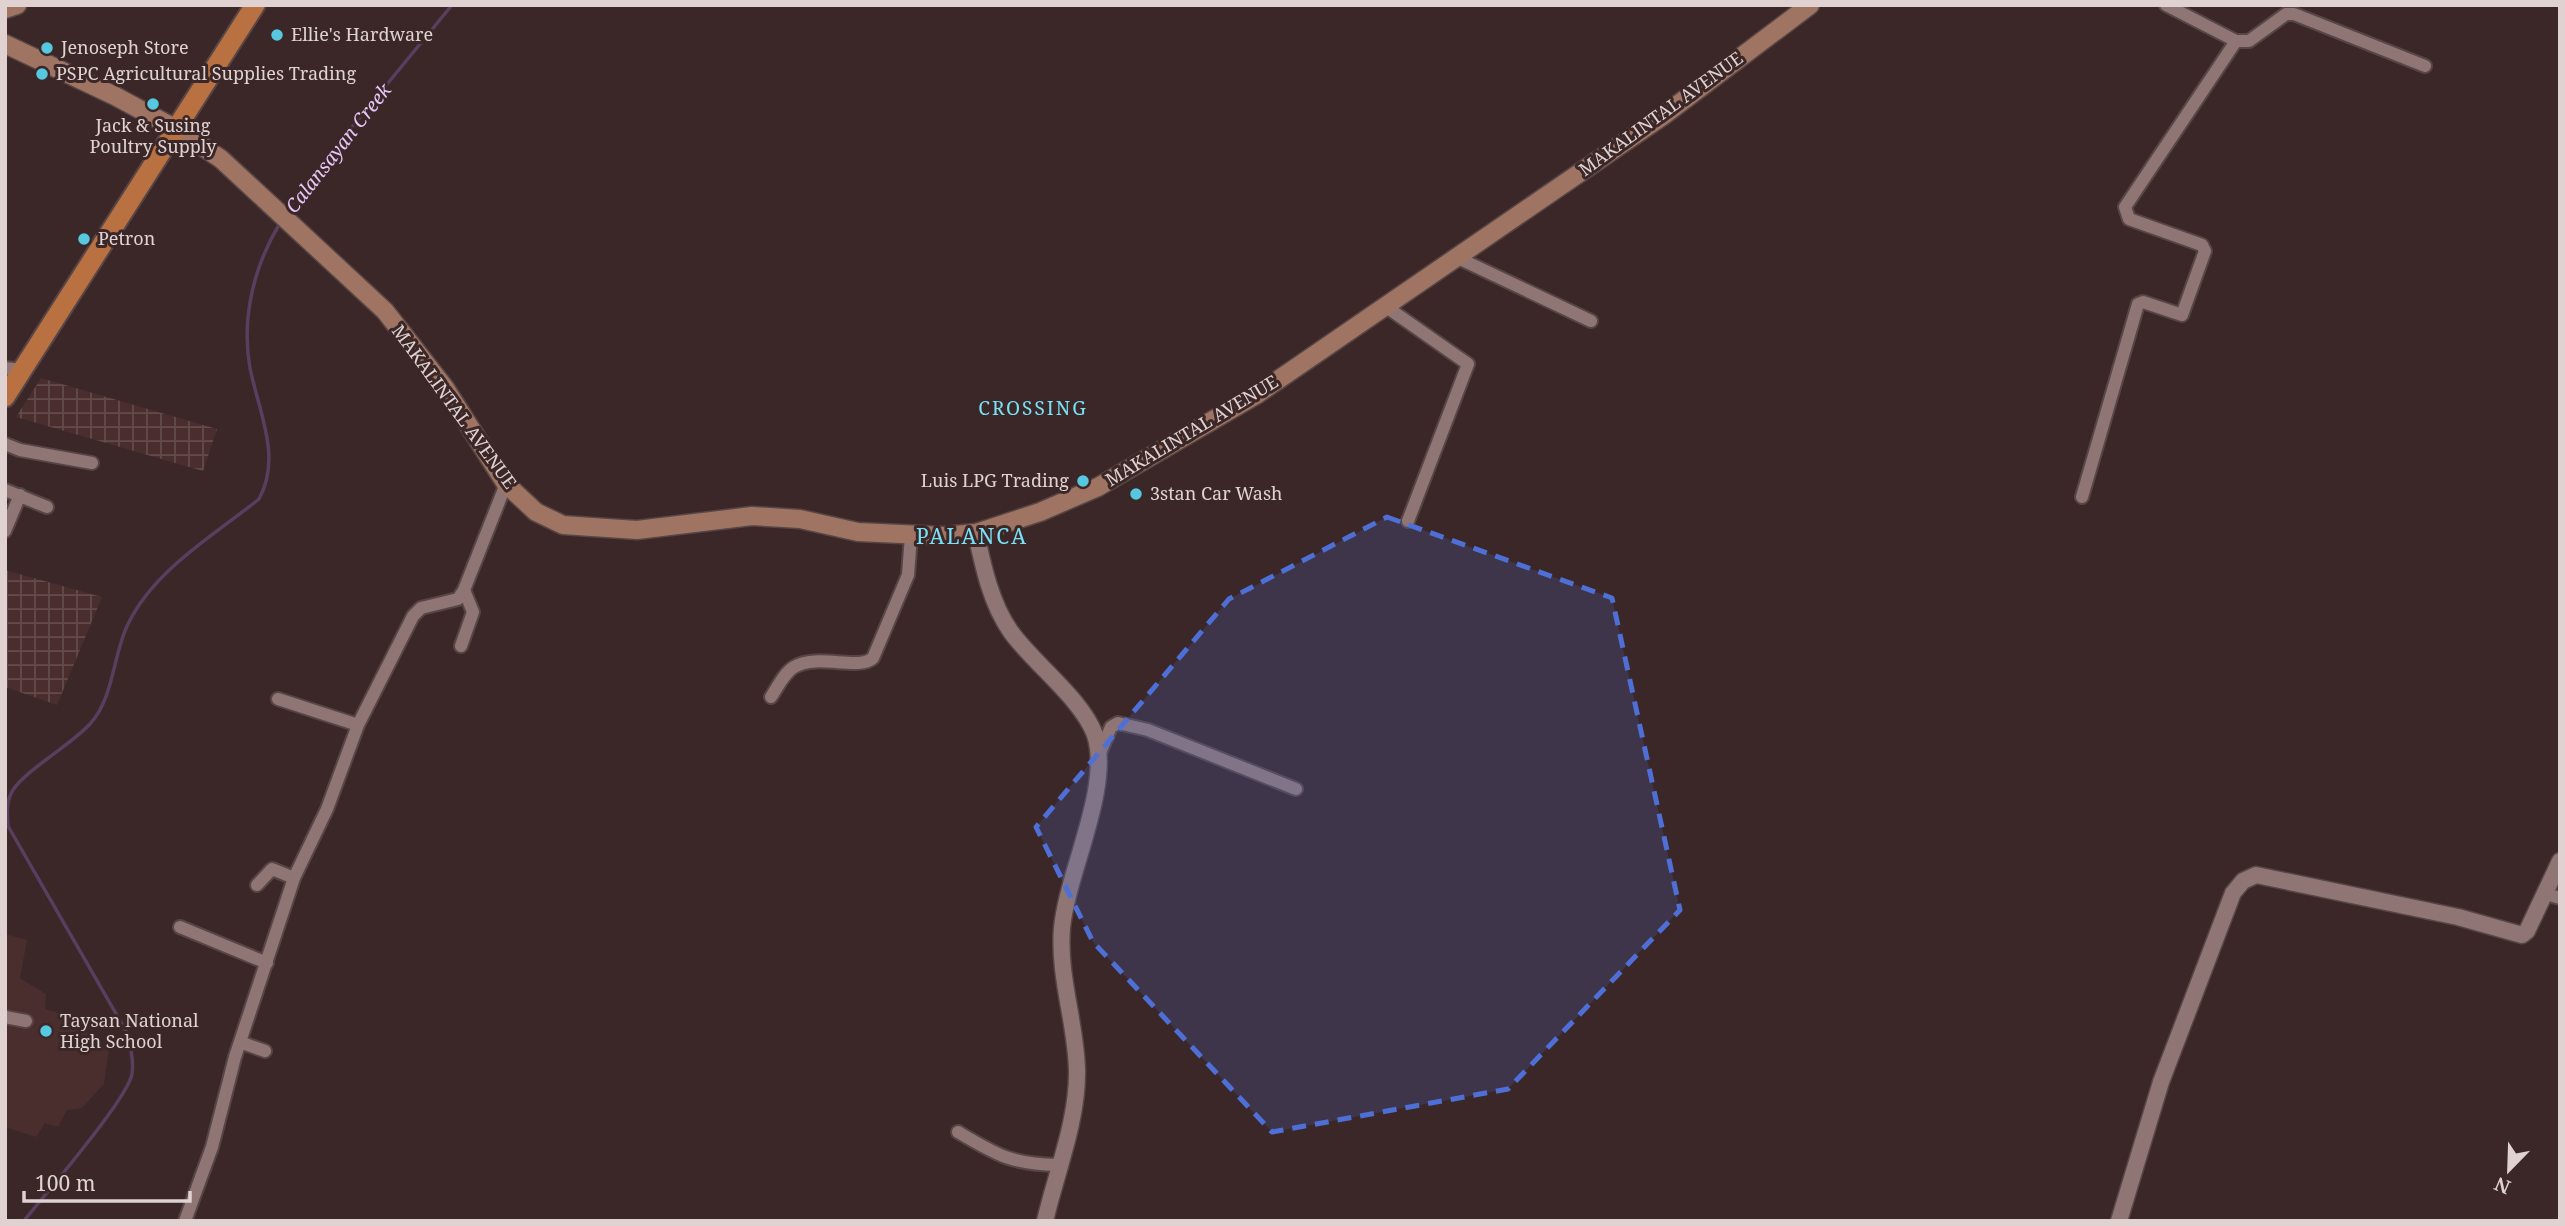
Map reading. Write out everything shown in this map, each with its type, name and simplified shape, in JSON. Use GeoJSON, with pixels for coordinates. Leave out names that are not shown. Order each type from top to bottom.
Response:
{"type":"FeatureCollection","features":[{"type":"Feature","properties":{"kind":"highway"},"geometry":{"type":"LineString","coordinates":[[5,397],[14,369],[178,130],[255,5]]}},
{"type":"Feature","properties":{"kind":"main road"},"geometry":{"type":"LineString","coordinates":[[5,9],[17,5]]}},
{"type":"Feature","properties":{"kind":"main road","name":"MAKALINTAL AVENUE"},"geometry":{"type":"LineString","coordinates":[[5,44],[178,130],[221,159],[299,228],[385,311],[416,349],[506,484],[536,512],[563,525],[637,530],[752,516],[800,519],[858,532],[911,536],[976,533],[1040,512],[1143,463],[1256,395],[1664,115],[1810,5]]}},
{"type":"Feature","properties":{"kind":"street"},"geometry":{"type":"LineString","coordinates":[[2166,5],[2236,41],[2249,41],[2286,14],[2294,14],[2425,66]]}},
{"type":"Feature","properties":{"kind":"street"},"geometry":{"type":"LineString","coordinates":[[2082,496],[2138,304],[2143,302],[2182,315],[2205,251],[2202,245],[2129,219],[2125,207],[2236,41]]}},
{"type":"Feature","properties":{"kind":"street"},"geometry":{"type":"LineString","coordinates":[[1456,257],[1591,321]]}},
{"type":"Feature","properties":{"kind":"street"},"geometry":{"type":"LineString","coordinates":[[1385,306],[1468,363],[1408,521]]}},
{"type":"Feature","properties":{"kind":"street"},"geometry":{"type":"LineString","coordinates":[[5,444],[92,463]]}},
{"type":"Feature","properties":{"kind":"street"},"geometry":{"type":"LineString","coordinates":[[185,1221],[212,1147],[240,1042],[294,878],[327,809],[358,725],[413,616],[421,608],[458,599],[464,590],[506,484]]}},
{"type":"Feature","properties":{"kind":"street"},"geometry":{"type":"LineString","coordinates":[[5,490],[47,507]]}},
{"type":"Feature","properties":{"kind":"street"},"geometry":{"type":"LineString","coordinates":[[5,531],[20,495]]}},
{"type":"Feature","properties":{"kind":"street"},"geometry":{"type":"LineString","coordinates":[[976,533],[989,586],[1010,631],[1080,712],[1095,734],[1098,755],[1097,781],[1062,928],[1065,992],[1077,1069],[1074,1112],[1045,1221]]}},
{"type":"Feature","properties":{"kind":"street"},"geometry":{"type":"LineString","coordinates":[[771,697],[793,667],[815,660],[862,663],[873,657],[908,575],[911,536]]}},
{"type":"Feature","properties":{"kind":"street"},"geometry":{"type":"LineString","coordinates":[[461,646],[473,612],[464,590]]}},
{"type":"Feature","properties":{"kind":"street"},"geometry":{"type":"LineString","coordinates":[[278,699],[358,725]]}},
{"type":"Feature","properties":{"kind":"street"},"geometry":{"type":"LineString","coordinates":[[1098,755],[1111,727],[1118,723],[1148,730],[1296,789]]}},
{"type":"Feature","properties":{"kind":"street"},"geometry":{"type":"LineString","coordinates":[[2119,1221],[2161,1082],[2233,893],[2242,881],[2256,875],[2458,917],[2522,935],[2553,896],[2560,861]]}},
{"type":"Feature","properties":{"kind":"street"},"geometry":{"type":"LineString","coordinates":[[257,885],[272,869],[294,878]]}},
{"type":"Feature","properties":{"kind":"street"},"geometry":{"type":"LineString","coordinates":[[180,927],[267,963]]}},
{"type":"Feature","properties":{"kind":"street"},"geometry":{"type":"LineString","coordinates":[[5,1017],[26,1021]]}},
{"type":"Feature","properties":{"kind":"street"},"geometry":{"type":"LineString","coordinates":[[240,1042],[265,1051]]}},
{"type":"Feature","properties":{"kind":"street"},"geometry":{"type":"LineString","coordinates":[[958,1132],[998,1156],[1022,1164],[1058,1166]]}},
{"type":"Feature","properties":{"kind":"highlighted area"},"geometry":{"type":"Polygon","coordinates":[[[1387,517],[1612,598],[1680,910],[1508,1089],[1272,1132],[1093,942],[1036,827],[1229,599],[1387,517]]]}},
{"type":"Feature","properties":{"kind":"shaded area"},"geometry":{"type":"Polygon","coordinates":[[[41,378],[217,429],[203,471],[16,417],[41,378]]]}},
{"type":"Feature","properties":{"kind":"shaded area"},"geometry":{"type":"Polygon","coordinates":[[[5,570],[102,597],[57,705],[5,687],[5,570]]]}},
{"type":"Feature","properties":{"kind":"shaded area","name":"Taysan National High School"},"geometry":{"type":"Polygon","coordinates":[[[5,934],[27,940],[20,978],[46,994],[45,1009],[85,1020],[90,1042],[109,1049],[104,1084],[82,1108],[67,1110],[58,1127],[45,1123],[36,1137],[5,1127],[5,934]]]}},
{"type":"Feature","properties":{"kind":"waterway","name":"Calansayan Creek"},"geometry":{"type":"LineString","coordinates":[[286,213],[297,194],[452,5]]}},
{"type":"Feature","properties":{"kind":"waterway","name":"Calansayan Creek"},"geometry":{"type":"LineString","coordinates":[[24,1221],[116,1104],[127,1087],[132,1074],[132,1063],[126,1031],[8,826],[9,799],[19,782],[82,732],[98,713],[109,689],[128,624],[153,587],[186,555],[259,499],[266,483],[269,451],[250,368],[247,330],[257,275],[280,223]]}},
{"type":"Feature","properties":{"kind":"place","name":"Ellie's Hardware"},"geometry":{"type":"Point","coordinates":[277,35]}},
{"type":"Feature","properties":{"kind":"place","name":"Jenoseph Store"},"geometry":{"type":"Point","coordinates":[47,48]}},
{"type":"Feature","properties":{"kind":"place","name":"PSPC Agricultural Supplies Trading"},"geometry":{"type":"Point","coordinates":[42,74]}},
{"type":"Feature","properties":{"kind":"place","name":"Jack & Susing Poultry Supply"},"geometry":{"type":"Point","coordinates":[153,104]}},
{"type":"Feature","properties":{"kind":"place","name":"Petron"},"geometry":{"type":"Point","coordinates":[84,239]}},
{"type":"Feature","properties":{"kind":"place","name":"Luis LPG Trading"},"geometry":{"type":"Point","coordinates":[1083,481]}},
{"type":"Feature","properties":{"kind":"place","name":"3stan Car Wash"},"geometry":{"type":"Point","coordinates":[1136,494]}},
{"type":"Feature","properties":{"kind":"place","name":"Taysan National High School"},"geometry":{"type":"Point","coordinates":[46,1031]}},
{"type":"Feature","properties":{"kind":"district","name":"CROSSING"},"geometry":{"type":"Point","coordinates":[1033,408]}},
{"type":"Feature","properties":{"kind":"district","name":"PALANCA"},"geometry":{"type":"Point","coordinates":[972,537]}}]}
